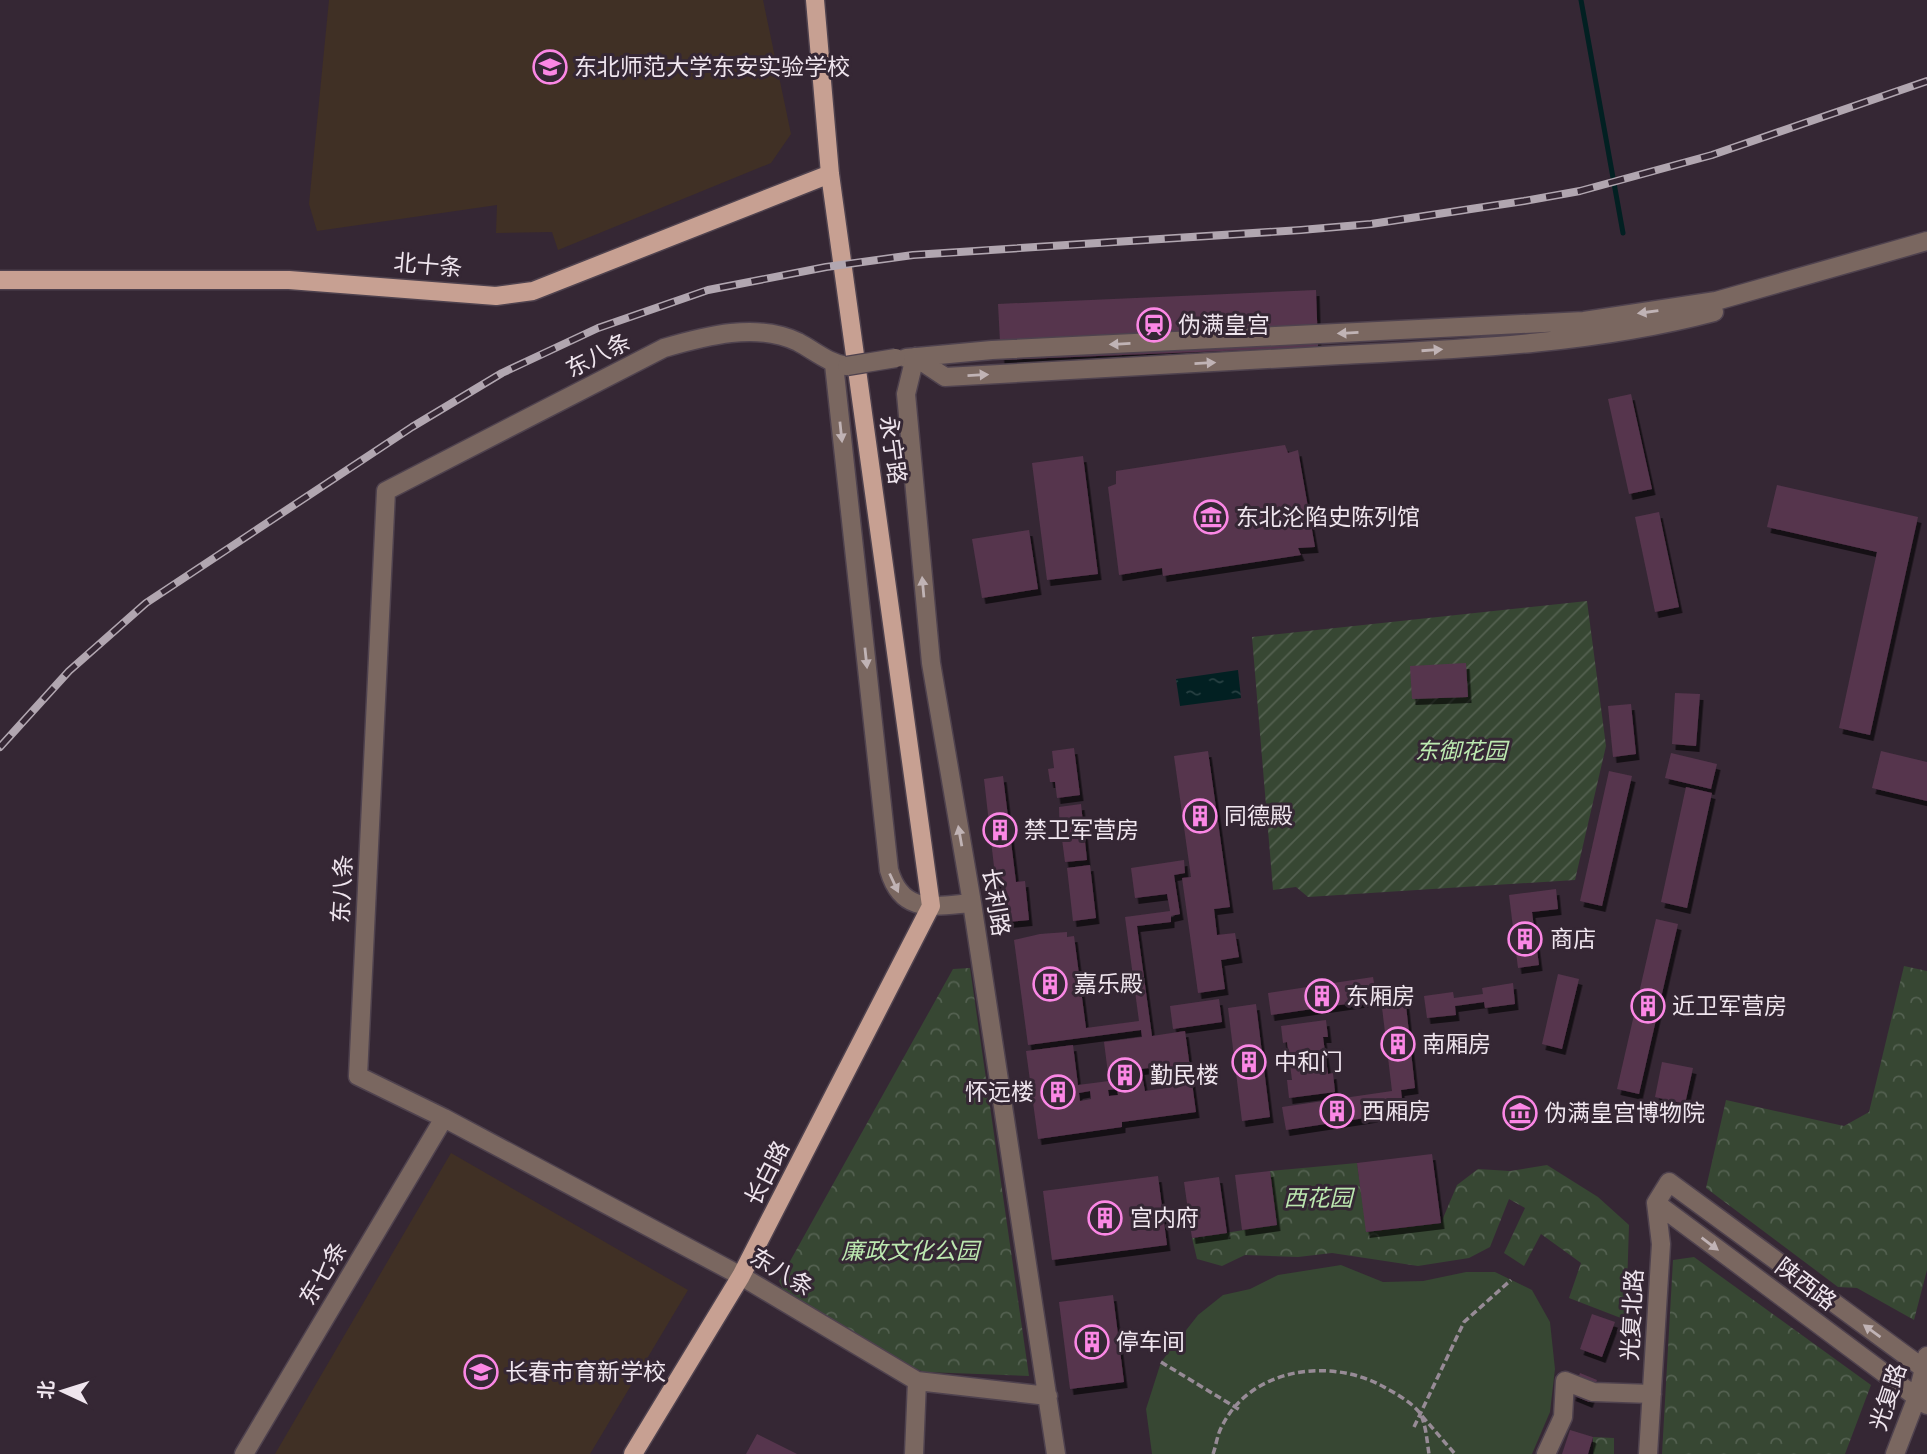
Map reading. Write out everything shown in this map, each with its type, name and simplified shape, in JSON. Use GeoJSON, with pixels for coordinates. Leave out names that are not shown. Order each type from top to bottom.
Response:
{"type":"FeatureCollection","features":[{"type":"Feature","properties":{"kind":"main road","name":"永宁路"},"geometry":{"type":"LineString","coordinates":[[815,0],[830,174],[931,906]]}},
{"type":"Feature","properties":{"kind":"main road","name":"北十条"},"geometry":{"type":"LineString","coordinates":[[0,280],[289,280],[496,296],[533,291],[830,174]]}},
{"type":"Feature","properties":{"kind":"main road","name":"长白路"},"geometry":{"type":"LineString","coordinates":[[633,1454],[741,1276],[931,906]]}},
{"type":"Feature","properties":{"kind":"street"},"geometry":{"type":"LineString","coordinates":[[972,903],[931,906],[905,900],[893,886],[889,870],[840,365],[1006,350],[1584,321],[1716,301],[1927,241]]}},
{"type":"Feature","properties":{"kind":"street"},"geometry":{"type":"LineString","coordinates":[[915,357],[945,377],[1425,351],[1592,337],[1691,318],[1927,253]]}},
{"type":"Feature","properties":{"kind":"street","name":"东八条"},"geometry":{"type":"LineString","coordinates":[[840,365],[796,341],[770,334],[739,332],[700,337],[664,348],[386,491],[358,1076],[444,1118],[741,1276],[917,1381],[1048,1396]]}},
{"type":"Feature","properties":{"kind":"street","name":"长利路"},"geometry":{"type":"LineString","coordinates":[[915,357],[906,394],[931,663],[972,903],[1056,1454]]}},
{"type":"Feature","properties":{"kind":"street","name":"东七条"},"geometry":{"type":"LineString","coordinates":[[244,1454],[444,1118]]}},
{"type":"Feature","properties":{"kind":"street","name":"陕西路"},"geometry":{"type":"LineString","coordinates":[[1922,1401],[1656,1203],[1669,1182],[1926,1365]]}},
{"type":"Feature","properties":{"kind":"street","name":"光复北路"},"geometry":{"type":"LineString","coordinates":[[1648,1454],[1661,1244],[1656,1203]]}},
{"type":"Feature","properties":{"kind":"street","name":"光复路"},"geometry":{"type":"LineString","coordinates":[[1895,1454],[1922,1401],[1926,1365]]}},
{"type":"Feature","properties":{"kind":"street"},"geometry":{"type":"LineString","coordinates":[[914,1454],[917,1381]]}},
{"type":"Feature","properties":{"kind":"street"},"geometry":{"type":"LineString","coordinates":[[1546,1454],[1563,1417],[1565,1381],[1593,1392],[1652,1394]]}},
{"type":"Feature","properties":{"kind":"path"},"geometry":{"type":"LineString","coordinates":[[1414,1427],[1464,1322],[1511,1280]]}},
{"type":"Feature","properties":{"kind":"path"},"geometry":{"type":"LineString","coordinates":[[1161,1362],[1238,1408]]}},
{"type":"Feature","properties":{"kind":"path"},"geometry":{"type":"LineString","coordinates":[[1213,1454],[1221,1428],[1238,1408],[1266,1383],[1294,1373],[1328,1368],[1363,1375],[1396,1394],[1420,1413],[1455,1454]]}},
{"type":"Feature","properties":{"kind":"path"},"geometry":{"type":"LineString","coordinates":[[1420,1413],[1429,1454]]}},
{"type":"Feature","properties":{"kind":"shaded area","name":"东北师范大学东安实验学校"},"geometry":{"type":"Polygon","coordinates":[[[329,0],[763,0],[791,134],[771,163],[558,250],[552,232],[496,233],[497,205],[317,231],[309,204],[329,0]]]}},
{"type":"Feature","properties":{"kind":"shaded area","name":"长春市育新学校"},"geometry":{"type":"Polygon","coordinates":[[[451,1153],[688,1290],[590,1454],[275,1454],[451,1153]]]}},
{"type":"Feature","properties":{"kind":"green space","name":"东御花园"},"geometry":{"type":"Polygon","coordinates":[[[1587,601],[1606,746],[1575,880],[1308,897],[1296,887],[1273,890],[1252,637],[1587,601]]]}},
{"type":"Feature","properties":{"kind":"green space"},"geometry":{"type":"Polygon","coordinates":[[[1904,966],[1927,971],[1927,1270],[1914,1320],[1857,1288],[1838,1287],[1706,1188],[1726,1100],[1844,1126],[1869,1112],[1904,966]]]}},
{"type":"Feature","properties":{"kind":"green space","name":"廉政文化公园"},"geometry":{"type":"Polygon","coordinates":[[[970,968],[1029,1376],[924,1372],[900,1362],[785,1294],[779,1281],[953,969],[970,968]]]}},
{"type":"Feature","properties":{"kind":"green space","name":"西花园"},"geometry":{"type":"Polygon","coordinates":[[[1357,1163],[1367,1232],[1441,1223],[1457,1185],[1478,1169],[1510,1171],[1547,1165],[1598,1197],[1629,1225],[1626,1320],[1569,1298],[1581,1263],[1541,1234],[1524,1266],[1504,1253],[1525,1208],[1509,1199],[1490,1247],[1469,1258],[1418,1266],[1332,1253],[1298,1257],[1245,1255],[1222,1266],[1197,1259],[1192,1238],[1277,1225],[1270,1171],[1357,1163]]]}},
{"type":"Feature","properties":{"kind":"green space"},"geometry":{"type":"Polygon","coordinates":[[[1694,1257],[1871,1385],[1845,1454],[1662,1454],[1673,1260],[1694,1257]]]}},
{"type":"Feature","properties":{"kind":"green space"},"geometry":{"type":"Polygon","coordinates":[[[1341,1265],[1383,1282],[1423,1281],[1466,1272],[1495,1272],[1532,1290],[1550,1322],[1555,1369],[1550,1412],[1532,1454],[1152,1454],[1146,1409],[1161,1362],[1198,1315],[1223,1295],[1250,1289],[1278,1275],[1341,1265]]]}},
{"type":"Feature","properties":{"kind":"green space"},"geometry":{"type":"Polygon","coordinates":[[[1593,1437],[1614,1438],[1614,1454],[1593,1454],[1593,1437]]]}},
{"type":"Feature","properties":{"kind":"water"},"geometry":{"type":"Polygon","coordinates":[[[1238,670],[1241,698],[1180,706],[1176,679],[1238,670]]]}},
{"type":"Feature","properties":{"kind":"building","name":"伪满皇宫"},"geometry":{"type":"Polygon","coordinates":[[[1316,290],[1318,347],[1001,360],[998,304],[1316,290]]]}},
{"type":"Feature","properties":{"kind":"building"},"geometry":{"type":"Polygon","coordinates":[[[1631,394],[1652,489],[1629,494],[1608,399],[1631,394]]]}},
{"type":"Feature","properties":{"kind":"building","name":"东北沦陷史陈列馆"},"geometry":{"type":"Polygon","coordinates":[[[1285,445],[1288,453],[1298,450],[1315,547],[1298,548],[1301,555],[1163,576],[1162,568],[1119,575],[1108,487],[1116,484],[1116,471],[1285,445]]]}},
{"type":"Feature","properties":{"kind":"building"},"geometry":{"type":"Polygon","coordinates":[[[1083,456],[1098,574],[1047,580],[1032,463],[1083,456]]]}},
{"type":"Feature","properties":{"kind":"building"},"geometry":{"type":"Polygon","coordinates":[[[1777,485],[1918,517],[1870,735],[1839,728],[1877,552],[1767,527],[1777,485]]]}},
{"type":"Feature","properties":{"kind":"building"},"geometry":{"type":"Polygon","coordinates":[[[1659,512],[1679,607],[1655,612],[1635,517],[1659,512]]]}},
{"type":"Feature","properties":{"kind":"building"},"geometry":{"type":"Polygon","coordinates":[[[1029,530],[1038,589],[982,598],[972,539],[1029,530]]]}},
{"type":"Feature","properties":{"kind":"building"},"geometry":{"type":"Polygon","coordinates":[[[1466,663],[1468,697],[1412,699],[1410,666],[1466,663]]]}},
{"type":"Feature","properties":{"kind":"building"},"geometry":{"type":"Polygon","coordinates":[[[1675,693],[1700,694],[1696,746],[1672,744],[1675,693]]]}},
{"type":"Feature","properties":{"kind":"building"},"geometry":{"type":"Polygon","coordinates":[[[1631,704],[1636,754],[1613,757],[1608,706],[1631,704]]]}},
{"type":"Feature","properties":{"kind":"building"},"geometry":{"type":"Polygon","coordinates":[[[1074,748],[1080,795],[1057,798],[1055,782],[1050,782],[1048,769],[1054,768],[1052,751],[1074,748]]]}},
{"type":"Feature","properties":{"kind":"building","name":"同德殿"},"geometry":{"type":"Polygon","coordinates":[[[1208,751],[1230,907],[1214,909],[1217,935],[1235,933],[1239,957],[1221,960],[1225,989],[1198,993],[1182,878],[1191,877],[1174,756],[1208,751]]]}},
{"type":"Feature","properties":{"kind":"building"},"geometry":{"type":"Polygon","coordinates":[[[1881,751],[1927,762],[1927,801],[1872,788],[1881,751]]]}},
{"type":"Feature","properties":{"kind":"building"},"geometry":{"type":"Polygon","coordinates":[[[1671,753],[1717,764],[1711,789],[1665,778],[1671,753]]]}},
{"type":"Feature","properties":{"kind":"building"},"geometry":{"type":"Polygon","coordinates":[[[1609,771],[1632,776],[1602,906],[1580,901],[1609,771]]]}},
{"type":"Feature","properties":{"kind":"building","name":"禁卫军营房"},"geometry":{"type":"Polygon","coordinates":[[[1003,776],[1016,882],[1025,881],[1029,920],[1008,922],[1004,883],[996,884],[984,779],[1003,776]]]}},
{"type":"Feature","properties":{"kind":"building"},"geometry":{"type":"Polygon","coordinates":[[[1686,787],[1712,793],[1687,908],[1661,902],[1686,787]]]}},
{"type":"Feature","properties":{"kind":"building"},"geometry":{"type":"Polygon","coordinates":[[[1081,804],[1087,860],[1065,862],[1060,839],[1059,807],[1081,804]]]}},
{"type":"Feature","properties":{"kind":"building"},"geometry":{"type":"Polygon","coordinates":[[[1184,860],[1185,873],[1174,875],[1180,914],[1171,916],[1171,922],[1137,926],[1152,1036],[1185,1031],[1196,1112],[1122,1122],[1122,1127],[1038,1139],[1026,1051],[1073,1045],[1078,1085],[1109,1081],[1104,1042],[1142,1037],[1141,1030],[1028,1045],[1014,940],[1067,932],[1067,937],[1074,936],[1086,1028],[1139,1021],[1125,917],[1170,911],[1167,894],[1135,898],[1131,868],[1184,860]],[[1164,1066],[1141,1069],[1145,1091],[1167,1088],[1164,1066]],[[1117,1089],[1108,1090],[1109,1096],[1118,1095],[1117,1089]],[[1090,1091],[1079,1093],[1080,1101],[1091,1099],[1090,1091]]]}},
{"type":"Feature","properties":{"kind":"building"},"geometry":{"type":"Polygon","coordinates":[[[1090,865],[1096,918],[1073,921],[1067,868],[1090,865]]]}},
{"type":"Feature","properties":{"kind":"building","name":"商店"},"geometry":{"type":"Polygon","coordinates":[[[1556,889],[1558,909],[1532,912],[1539,965],[1518,968],[1509,895],[1556,889]]]}},
{"type":"Feature","properties":{"kind":"building","name":"近卫军营房"},"geometry":{"type":"Polygon","coordinates":[[[1656,919],[1678,924],[1639,1094],[1617,1089],[1656,919]]]}},
{"type":"Feature","properties":{"kind":"building"},"geometry":{"type":"Polygon","coordinates":[[[1558,974],[1579,979],[1562,1049],[1542,1044],[1558,974]]]}},
{"type":"Feature","properties":{"kind":"building"},"geometry":{"type":"Polygon","coordinates":[[[1373,977],[1375,989],[1389,986],[1390,998],[1405,996],[1415,1088],[1401,1090],[1402,1099],[1389,1100],[1391,1114],[1286,1130],[1282,1107],[1392,1091],[1381,999],[1271,1015],[1268,993],[1373,977]]]}},
{"type":"Feature","properties":{"kind":"building"},"geometry":{"type":"Polygon","coordinates":[[[1513,983],[1515,1004],[1485,1008],[1484,1002],[1455,1006],[1456,1015],[1427,1018],[1424,996],[1453,992],[1454,998],[1483,994],[1482,988],[1513,983]]]}},
{"type":"Feature","properties":{"kind":"building"},"geometry":{"type":"Polygon","coordinates":[[[1219,999],[1222,1022],[1173,1029],[1170,1006],[1219,999]]]}},
{"type":"Feature","properties":{"kind":"building","name":"中和门"},"geometry":{"type":"Polygon","coordinates":[[[1256,1004],[1270,1117],[1242,1121],[1228,1008],[1256,1004]]]}},
{"type":"Feature","properties":{"kind":"building"},"geometry":{"type":"Polygon","coordinates":[[[1326,1020],[1328,1037],[1323,1037],[1328,1074],[1333,1073],[1335,1092],[1289,1098],[1287,1080],[1292,1080],[1287,1042],[1283,1043],[1281,1026],[1326,1020]]]}},
{"type":"Feature","properties":{"kind":"building"},"geometry":{"type":"Polygon","coordinates":[[[1662,1062],[1693,1068],[1685,1104],[1655,1097],[1662,1062]]]}},
{"type":"Feature","properties":{"kind":"building"},"geometry":{"type":"Polygon","coordinates":[[[1432,1154],[1441,1223],[1366,1232],[1357,1163],[1432,1154]]]}},
{"type":"Feature","properties":{"kind":"building"},"geometry":{"type":"Polygon","coordinates":[[[1270,1171],[1277,1225],[1242,1230],[1235,1175],[1270,1171]]]}},
{"type":"Feature","properties":{"kind":"building","name":"宫内府"},"geometry":{"type":"Polygon","coordinates":[[[1158,1176],[1167,1245],[1052,1260],[1043,1191],[1158,1176]]]}},
{"type":"Feature","properties":{"kind":"building"},"geometry":{"type":"Polygon","coordinates":[[[1219,1177],[1227,1233],[1192,1238],[1184,1182],[1219,1177]]]}},
{"type":"Feature","properties":{"kind":"building","name":"停车间"},"geometry":{"type":"Polygon","coordinates":[[[1113,1295],[1124,1382],[1070,1389],[1059,1302],[1113,1295]]]}},
{"type":"Feature","properties":{"kind":"building"},"geometry":{"type":"Polygon","coordinates":[[[1592,1314],[1615,1322],[1602,1357],[1580,1349],[1592,1314]]]}},
{"type":"Feature","properties":{"kind":"building"},"geometry":{"type":"Polygon","coordinates":[[[1580,1373],[1597,1380],[1589,1402],[1572,1395],[1580,1373]]]}},
{"type":"Feature","properties":{"kind":"building"},"geometry":{"type":"Polygon","coordinates":[[[1570,1430],[1593,1437],[1588,1454],[1562,1454],[1570,1430]]]}},
{"type":"Feature","properties":{"kind":"building"},"geometry":{"type":"Polygon","coordinates":[[[757,1434],[797,1454],[746,1454],[757,1434]]]}},
{"type":"Feature","properties":{"kind":"waterway"},"geometry":{"type":"LineString","coordinates":[[1581,0],[1623,233]]}},
{"type":"Feature","properties":{"kind":"railway"},"geometry":{"type":"LineString","coordinates":[[0,747],[69,671],[146,603],[412,427],[502,373],[598,328],[708,290],[826,267],[913,255],[1371,224],[1580,191],[1712,155],[1927,81]]}},
{"type":"Feature","properties":{"kind":"place","name":"东北师范大学东安实验学校"},"geometry":{"type":"Point","coordinates":[550,67]}},
{"type":"Feature","properties":{"kind":"place","name":"伪满皇宫"},"geometry":{"type":"Point","coordinates":[1154,325]}},
{"type":"Feature","properties":{"kind":"place","name":"东北沦陷史陈列馆"},"geometry":{"type":"Point","coordinates":[1211,517]}},
{"type":"Feature","properties":{"kind":"place","name":"同德殿"},"geometry":{"type":"Point","coordinates":[1200,816]}},
{"type":"Feature","properties":{"kind":"place","name":"禁卫军营房"},"geometry":{"type":"Point","coordinates":[1000,830]}},
{"type":"Feature","properties":{"kind":"place","name":"商店"},"geometry":{"type":"Point","coordinates":[1525,939]}},
{"type":"Feature","properties":{"kind":"place","name":"嘉乐殿"},"geometry":{"type":"Point","coordinates":[1050,984]}},
{"type":"Feature","properties":{"kind":"place","name":"东厢房"},"geometry":{"type":"Point","coordinates":[1322,996]}},
{"type":"Feature","properties":{"kind":"place","name":"近卫军营房"},"geometry":{"type":"Point","coordinates":[1648,1006]}},
{"type":"Feature","properties":{"kind":"place","name":"南厢房"},"geometry":{"type":"Point","coordinates":[1398,1044]}},
{"type":"Feature","properties":{"kind":"place","name":"中和门"},"geometry":{"type":"Point","coordinates":[1249,1062]}},
{"type":"Feature","properties":{"kind":"place","name":"勤民楼"},"geometry":{"type":"Point","coordinates":[1125,1075]}},
{"type":"Feature","properties":{"kind":"place","name":"怀远楼"},"geometry":{"type":"Point","coordinates":[1058,1092]}},
{"type":"Feature","properties":{"kind":"place","name":"西厢房"},"geometry":{"type":"Point","coordinates":[1337,1111]}},
{"type":"Feature","properties":{"kind":"place","name":"伪满皇宫博物院"},"geometry":{"type":"Point","coordinates":[1520,1113]}},
{"type":"Feature","properties":{"kind":"place","name":"宫内府"},"geometry":{"type":"Point","coordinates":[1105,1218]}},
{"type":"Feature","properties":{"kind":"place","name":"停车间"},"geometry":{"type":"Point","coordinates":[1092,1342]}},
{"type":"Feature","properties":{"kind":"place","name":"长春市育新学校"},"geometry":{"type":"Point","coordinates":[481,1372]}}]}
